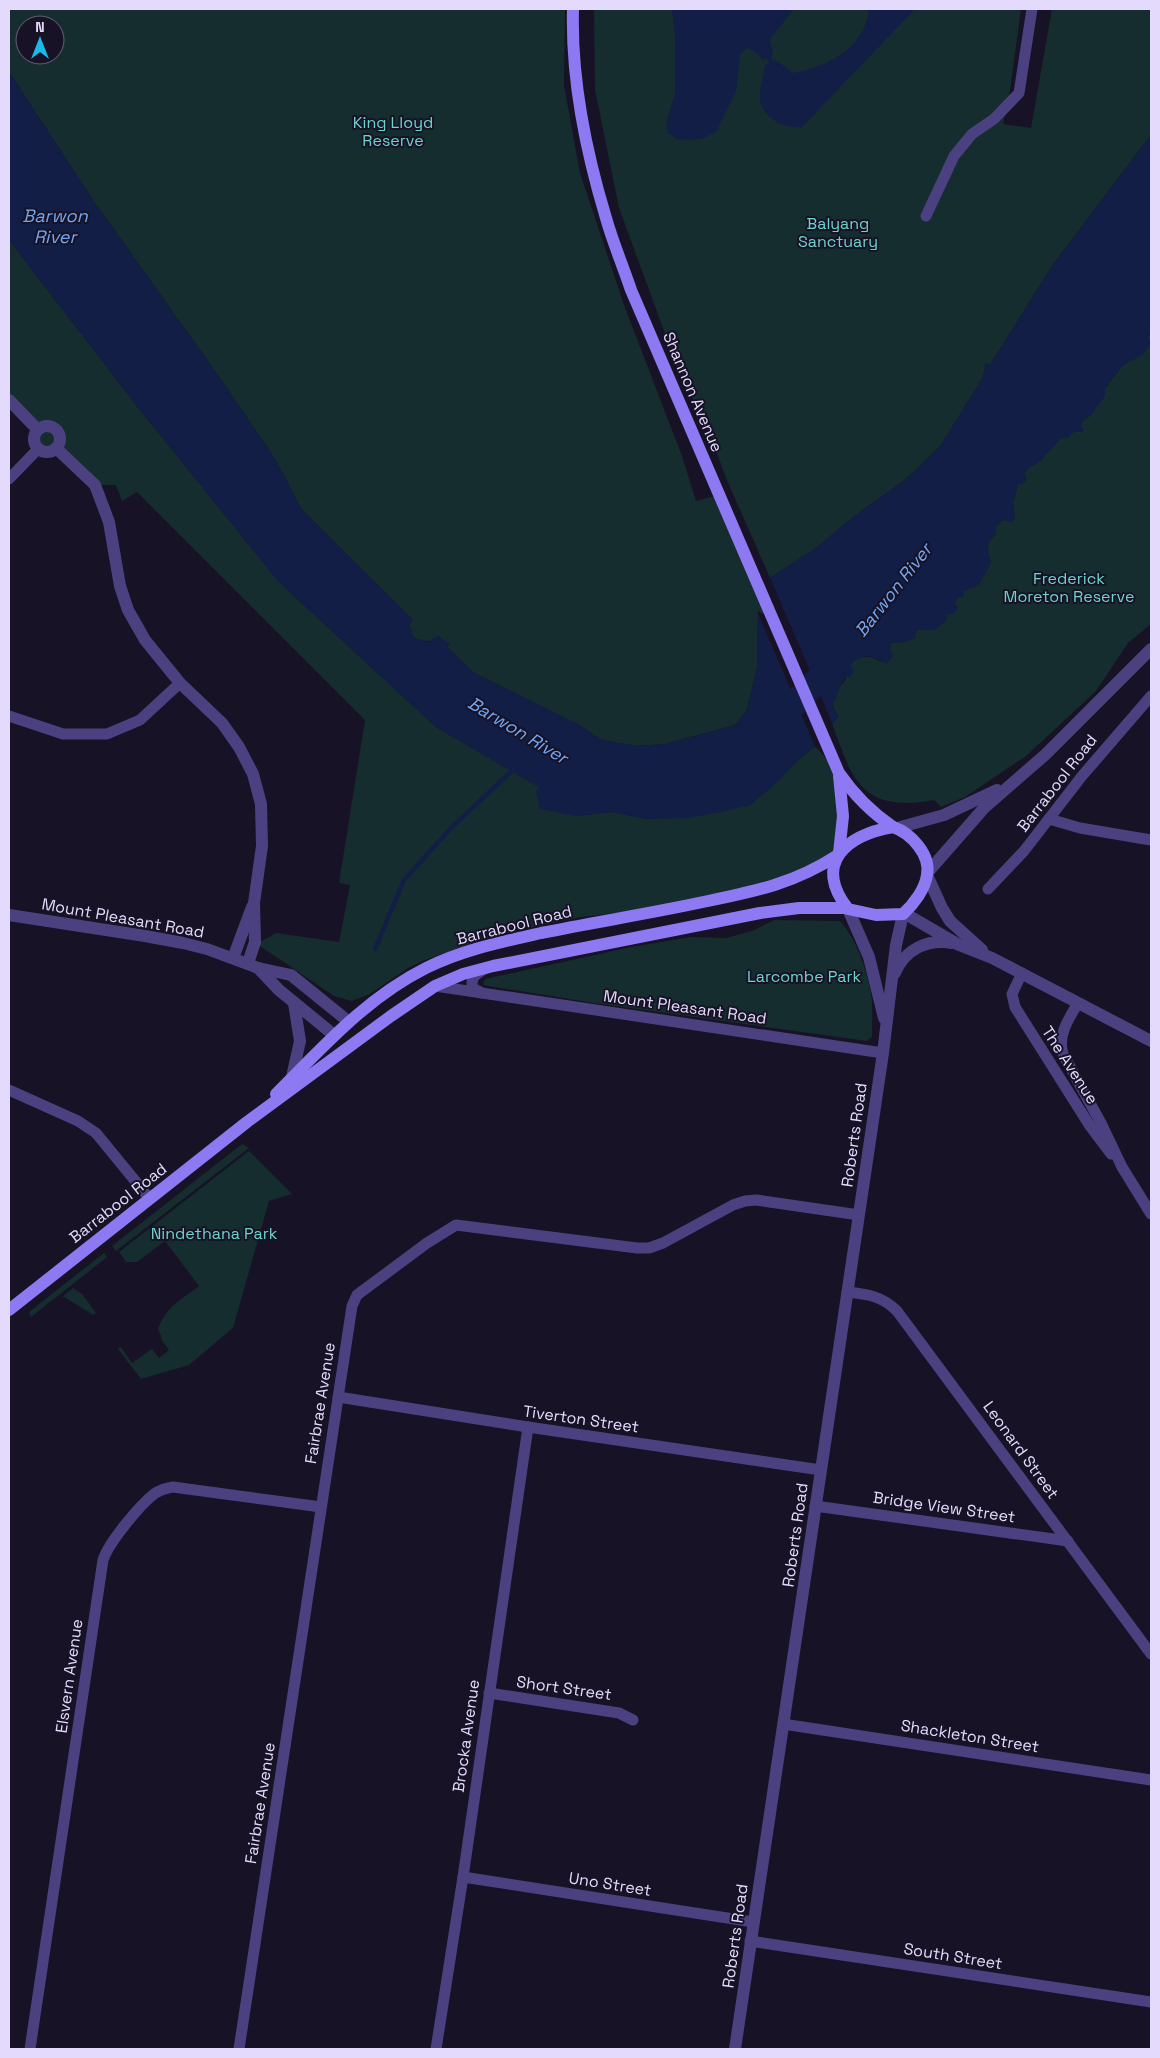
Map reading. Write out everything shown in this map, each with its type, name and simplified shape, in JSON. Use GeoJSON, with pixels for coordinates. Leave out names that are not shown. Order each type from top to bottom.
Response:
{"type":"FeatureCollection","features":[{"type":"Feature","properties":{"kind":"main road","name":"Shannon Avenue"},"geometry":{"type":"LineString","coordinates":[[573,9],[577,81],[582,119],[606,219],[631,290],[839,773],[856,797],[877,816],[895,828]]}},
{"type":"Feature","properties":{"kind":"main road","name":"Shannon Avenue"},"geometry":{"type":"LineString","coordinates":[[839,773],[843,816],[839,854]]}},
{"type":"Feature","properties":{"kind":"main road"},"geometry":{"type":"LineString","coordinates":[[895,828],[918,844],[925,858],[928,873],[920,893],[904,913],[876,915],[847,909],[837,893],[834,880],[834,868],[839,854],[857,839],[869,833],[895,828]]}},
{"type":"Feature","properties":{"kind":"main road","name":"Barrabool Road"},"geometry":{"type":"LineString","coordinates":[[247,1122],[334,1035],[364,1009],[413,975],[440,962],[487,945],[752,891],[810,872],[839,854]]}},
{"type":"Feature","properties":{"kind":"main road","name":"Barrabool Road"},"geometry":{"type":"LineString","coordinates":[[9,1310],[247,1122],[435,986],[463,974],[484,968],[778,910],[847,909]]}},
{"type":"Feature","properties":{"kind":"main road"},"geometry":{"type":"LineString","coordinates":[[349,1022],[354,1044]]}},
{"type":"Feature","properties":{"kind":"main road"},"geometry":{"type":"LineString","coordinates":[[334,1035],[354,1044]]}},
{"type":"Feature","properties":{"kind":"street"},"geometry":{"type":"LineString","coordinates":[[926,216],[954,156],[972,134],[994,119],[1019,92],[1032,9]]}},
{"type":"Feature","properties":{"kind":"street"},"geometry":{"type":"LineString","coordinates":[[9,400],[38,430]]}},
{"type":"Feature","properties":{"kind":"street"},"geometry":{"type":"LineString","coordinates":[[46,427],[54,429],[59,436],[56,448],[45,452],[38,449],[34,438],[38,430],[46,427]]}},
{"type":"Feature","properties":{"kind":"street"},"geometry":{"type":"LineString","coordinates":[[56,448],[95,485],[109,522],[120,586],[128,610],[145,640],[180,683],[222,723],[239,747],[253,774],[261,804],[262,846],[254,902],[255,942],[253,966]]}},
{"type":"Feature","properties":{"kind":"street"},"geometry":{"type":"LineString","coordinates":[[9,479],[38,449]]}},
{"type":"Feature","properties":{"kind":"street","name":"Barrabool Road"},"geometry":{"type":"LineString","coordinates":[[928,873],[979,813],[1046,754],[1151,650]]}},
{"type":"Feature","properties":{"kind":"street"},"geometry":{"type":"LineString","coordinates":[[9,716],[63,734],[107,734],[140,720],[180,683]]}},
{"type":"Feature","properties":{"kind":"street","name":"Barrabool Road"},"geometry":{"type":"LineString","coordinates":[[988,889],[1024,851],[1100,754],[1151,696]]}},
{"type":"Feature","properties":{"kind":"street","name":"Barrabool Road"},"geometry":{"type":"LineString","coordinates":[[895,828],[944,815],[1015,781]]}},
{"type":"Feature","properties":{"kind":"street"},"geometry":{"type":"LineString","coordinates":[[1049,819],[1085,829],[1151,840]]}},
{"type":"Feature","properties":{"kind":"street"},"geometry":{"type":"LineString","coordinates":[[928,873],[942,908],[950,921],[992,958]]}},
{"type":"Feature","properties":{"kind":"street"},"geometry":{"type":"LineString","coordinates":[[233,958],[254,902]]}},
{"type":"Feature","properties":{"kind":"street","name":"Roberts Road"},"geometry":{"type":"LineString","coordinates":[[847,909],[869,957],[886,1026]]}},
{"type":"Feature","properties":{"kind":"street"},"geometry":{"type":"LineString","coordinates":[[904,913],[959,945],[992,958],[1151,1041]]}},
{"type":"Feature","properties":{"kind":"street","name":"Roberts Road"},"geometry":{"type":"LineString","coordinates":[[735,2049],[883,1053],[896,945],[904,913]]}},
{"type":"Feature","properties":{"kind":"street","name":"Mount Pleasant Road"},"geometry":{"type":"LineString","coordinates":[[9,915],[145,936],[206,949],[253,966],[291,975],[349,1022]]}},
{"type":"Feature","properties":{"kind":"street"},"geometry":{"type":"LineString","coordinates":[[893,982],[902,960],[918,946],[935,942],[959,945]]}},
{"type":"Feature","properties":{"kind":"street","name":"Mount Pleasant Road"},"geometry":{"type":"LineString","coordinates":[[253,966],[334,1035]]}},
{"type":"Feature","properties":{"kind":"street"},"geometry":{"type":"LineString","coordinates":[[483,994],[473,988],[471,982],[484,968]]}},
{"type":"Feature","properties":{"kind":"street","name":"The Avenue"},"geometry":{"type":"LineString","coordinates":[[1022,973],[1012,994],[1015,1007],[1090,1126],[1122,1167],[1151,1214]]}},
{"type":"Feature","properties":{"kind":"street","name":"Mount Pleasant Road"},"geometry":{"type":"LineString","coordinates":[[435,986],[442,985],[483,994],[883,1053]]}},
{"type":"Feature","properties":{"kind":"street"},"geometry":{"type":"LineString","coordinates":[[292,1077],[300,1041],[294,1002]]}},
{"type":"Feature","properties":{"kind":"street","name":"The Avenue"},"geometry":{"type":"LineString","coordinates":[[1078,1003],[1063,1030],[1062,1051],[1102,1124],[1122,1167]]}},
{"type":"Feature","properties":{"kind":"street"},"geometry":{"type":"LineString","coordinates":[[9,1090],[78,1121],[96,1133],[150,1199]]}},
{"type":"Feature","properties":{"kind":"street","name":"Fairbrae Avenue"},"geometry":{"type":"LineString","coordinates":[[239,2049],[352,1306],[357,1294],[426,1243],[456,1225],[649,1248],[664,1243],[733,1204],[745,1200],[859,1214]]}},
{"type":"Feature","properties":{"kind":"street","name":"Leonard Street"},"geometry":{"type":"LineString","coordinates":[[847,1292],[876,1296],[888,1302],[897,1311],[1151,1654]]}},
{"type":"Feature","properties":{"kind":"street","name":"Tiverton Street"},"geometry":{"type":"LineString","coordinates":[[338,1397],[821,1470]]}},
{"type":"Feature","properties":{"kind":"street","name":"Brocka Avenue"},"geometry":{"type":"LineString","coordinates":[[436,2049],[528,1427]]}},
{"type":"Feature","properties":{"kind":"street","name":"Elsvern Avenue"},"geometry":{"type":"LineString","coordinates":[[30,2049],[106,1550],[112,1540],[153,1495],[163,1489],[173,1487],[321,1507]]}},
{"type":"Feature","properties":{"kind":"street","name":"Bridge View Street"},"geometry":{"type":"LineString","coordinates":[[815,1506],[1068,1541]]}},
{"type":"Feature","properties":{"kind":"street","name":"Short Street"},"geometry":{"type":"LineString","coordinates":[[489,1693],[619,1713],[633,1720]]}},
{"type":"Feature","properties":{"kind":"street","name":"Shackleton Street"},"geometry":{"type":"LineString","coordinates":[[783,1724],[1151,1780]]}},
{"type":"Feature","properties":{"kind":"street","name":"Uno Street"},"geometry":{"type":"LineString","coordinates":[[462,1877],[753,1922]]}},
{"type":"Feature","properties":{"kind":"street","name":"South Street"},"geometry":{"type":"LineString","coordinates":[[750,1942],[1151,2002]]}},
{"type":"Feature","properties":{"kind":"green space","name":"King Lloyd Reserve"},"geometry":{"type":"Polygon","coordinates":[[[9,9],[565,9],[564,85],[580,173],[624,305],[682,456],[696,501],[719,495],[771,615],[758,613],[757,668],[747,710],[735,725],[665,744],[637,746],[602,740],[579,725],[474,673],[447,647],[450,644],[414,638],[409,626],[412,619],[302,510],[275,459],[222,381],[95,203],[9,72],[9,9]]]}},
{"type":"Feature","properties":{"kind":"green space","name":"Balyang Sanctuary"},"geometry":{"type":"Polygon","coordinates":[[[594,9],[1021,9],[1010,91],[1003,124],[1031,128],[1052,9],[1151,9],[1151,135],[1054,263],[990,365],[986,363],[983,377],[941,445],[904,481],[861,511],[815,549],[770,578],[726,478],[712,440],[675,361],[619,208],[595,90],[594,9]]]}},
{"type":"Feature","properties":{"kind":"green space"},"geometry":{"type":"Polygon","coordinates":[[[9,240],[140,410],[279,582],[436,727],[541,788],[575,816],[613,812],[647,819],[750,805],[815,746],[839,773],[839,853],[820,866],[695,904],[581,917],[495,935],[425,960],[408,968],[370,994],[352,1001],[334,996],[257,944],[276,933],[339,942],[350,885],[339,883],[365,720],[137,492],[122,501],[116,485],[95,485],[53,451],[42,451],[36,446],[35,433],[9,400],[9,240]]]}},
{"type":"Feature","properties":{"kind":"green space","name":"Frederick Moreton Reserve"},"geometry":{"type":"Polygon","coordinates":[[[1151,331],[1151,624],[1128,643],[1096,691],[1026,756],[965,797],[941,807],[934,800],[915,803],[894,802],[884,800],[866,791],[854,777],[832,724],[838,717],[832,704],[845,680],[847,668],[856,659],[865,657],[877,659],[881,662],[890,649],[891,643],[904,642],[915,638],[914,634],[918,630],[936,629],[947,615],[958,608],[954,603],[964,591],[975,585],[991,563],[988,547],[990,540],[996,534],[995,527],[1003,520],[1013,521],[1015,517],[1013,504],[1018,484],[1024,474],[1029,467],[1039,462],[1061,438],[1078,431],[1082,421],[1091,415],[1105,388],[1123,365],[1134,359],[1151,331]]]}},
{"type":"Feature","properties":{"kind":"green space","name":"Larcombe Park"},"geometry":{"type":"Polygon","coordinates":[[[774,920],[840,921],[856,946],[866,974],[872,998],[872,1037],[867,1041],[594,1003],[483,985],[485,979],[631,947],[691,937],[726,938],[752,931],[774,920]]]}},
{"type":"Feature","properties":{"kind":"green space"},"geometry":{"type":"Polygon","coordinates":[[[242,1144],[249,1148],[116,1251],[112,1246],[242,1144]]]}},
{"type":"Feature","properties":{"kind":"green space","name":"Nindethana Park"},"geometry":{"type":"Polygon","coordinates":[[[249,1151],[292,1194],[269,1201],[233,1328],[189,1365],[141,1379],[118,1349],[121,1347],[132,1363],[152,1349],[159,1358],[169,1350],[161,1339],[158,1329],[161,1321],[175,1304],[199,1286],[165,1241],[137,1262],[126,1262],[119,1252],[249,1151]]]}},
{"type":"Feature","properties":{"kind":"green space"},"geometry":{"type":"Polygon","coordinates":[[[104,1253],[107,1257],[31,1317],[29,1312],[104,1253]]]}},
{"type":"Feature","properties":{"kind":"green space"},"geometry":{"type":"Polygon","coordinates":[[[73,1288],[82,1294],[96,1313],[93,1315],[63,1296],[73,1288]]]}},
{"type":"Feature","properties":{"kind":"water"},"geometry":{"type":"Polygon","coordinates":[[[672,9],[794,9],[770,39],[773,55],[763,60],[757,53],[747,48],[740,55],[736,92],[716,132],[704,138],[677,139],[668,133],[666,124],[675,93],[675,36],[672,9]]]}},
{"type":"Feature","properties":{"kind":"water"},"geometry":{"type":"Polygon","coordinates":[[[869,9],[915,9],[802,127],[784,125],[767,115],[760,99],[765,65],[776,60],[793,73],[831,61],[852,45],[866,22],[869,9]]]}},
{"type":"Feature","properties":{"kind":"water","name":"Barwon River"},"geometry":{"type":"Polygon","coordinates":[[[9,72],[95,203],[222,381],[275,459],[302,510],[412,619],[409,626],[414,638],[427,642],[438,636],[450,644],[447,647],[474,673],[579,725],[602,740],[637,746],[665,744],[735,725],[747,710],[757,668],[758,613],[815,746],[750,805],[689,818],[647,819],[613,812],[575,816],[540,809],[536,791],[540,788],[436,727],[279,582],[140,410],[9,240],[9,72]]]}},
{"type":"Feature","properties":{"kind":"water","name":"Barwon River"},"geometry":{"type":"Polygon","coordinates":[[[1151,135],[1151,331],[1147,335],[1151,342],[1144,354],[1123,365],[1105,388],[1105,396],[1091,415],[1082,421],[1081,427],[1084,430],[1082,432],[1075,431],[1067,438],[1061,438],[1039,462],[1029,467],[1024,474],[1027,479],[1023,484],[1018,484],[1013,504],[1015,517],[1013,522],[1003,520],[996,526],[996,534],[990,540],[988,550],[991,563],[979,585],[964,591],[963,597],[958,598],[954,603],[958,608],[953,613],[947,615],[946,621],[936,629],[918,630],[914,634],[916,638],[904,642],[891,643],[890,649],[893,656],[886,664],[864,656],[849,665],[854,671],[850,677],[846,676],[832,704],[838,717],[832,724],[770,578],[814,549],[861,511],[904,481],[941,445],[983,377],[986,363],[990,365],[1054,263],[1151,135]]]}},
{"type":"Feature","properties":{"kind":"pier"},"geometry":{"type":"Polygon","coordinates":[[[769,576],[833,726],[830,725],[767,579],[769,576]]]}},
{"type":"Feature","properties":{"kind":"pier"},"geometry":{"type":"Polygon","coordinates":[[[757,611],[760,612],[817,745],[816,748],[757,611]]]}},
{"type":"Feature","properties":{"kind":"waterway"},"geometry":{"type":"LineString","coordinates":[[769,57],[771,62]]}},
{"type":"Feature","properties":{"kind":"waterway","name":"Barwon River"},"geometry":{"type":"LineString","coordinates":[[771,727],[841,657]]}},
{"type":"Feature","properties":{"kind":"waterway"},"geometry":{"type":"LineString","coordinates":[[375,949],[404,880],[452,827],[516,767]]}}]}
